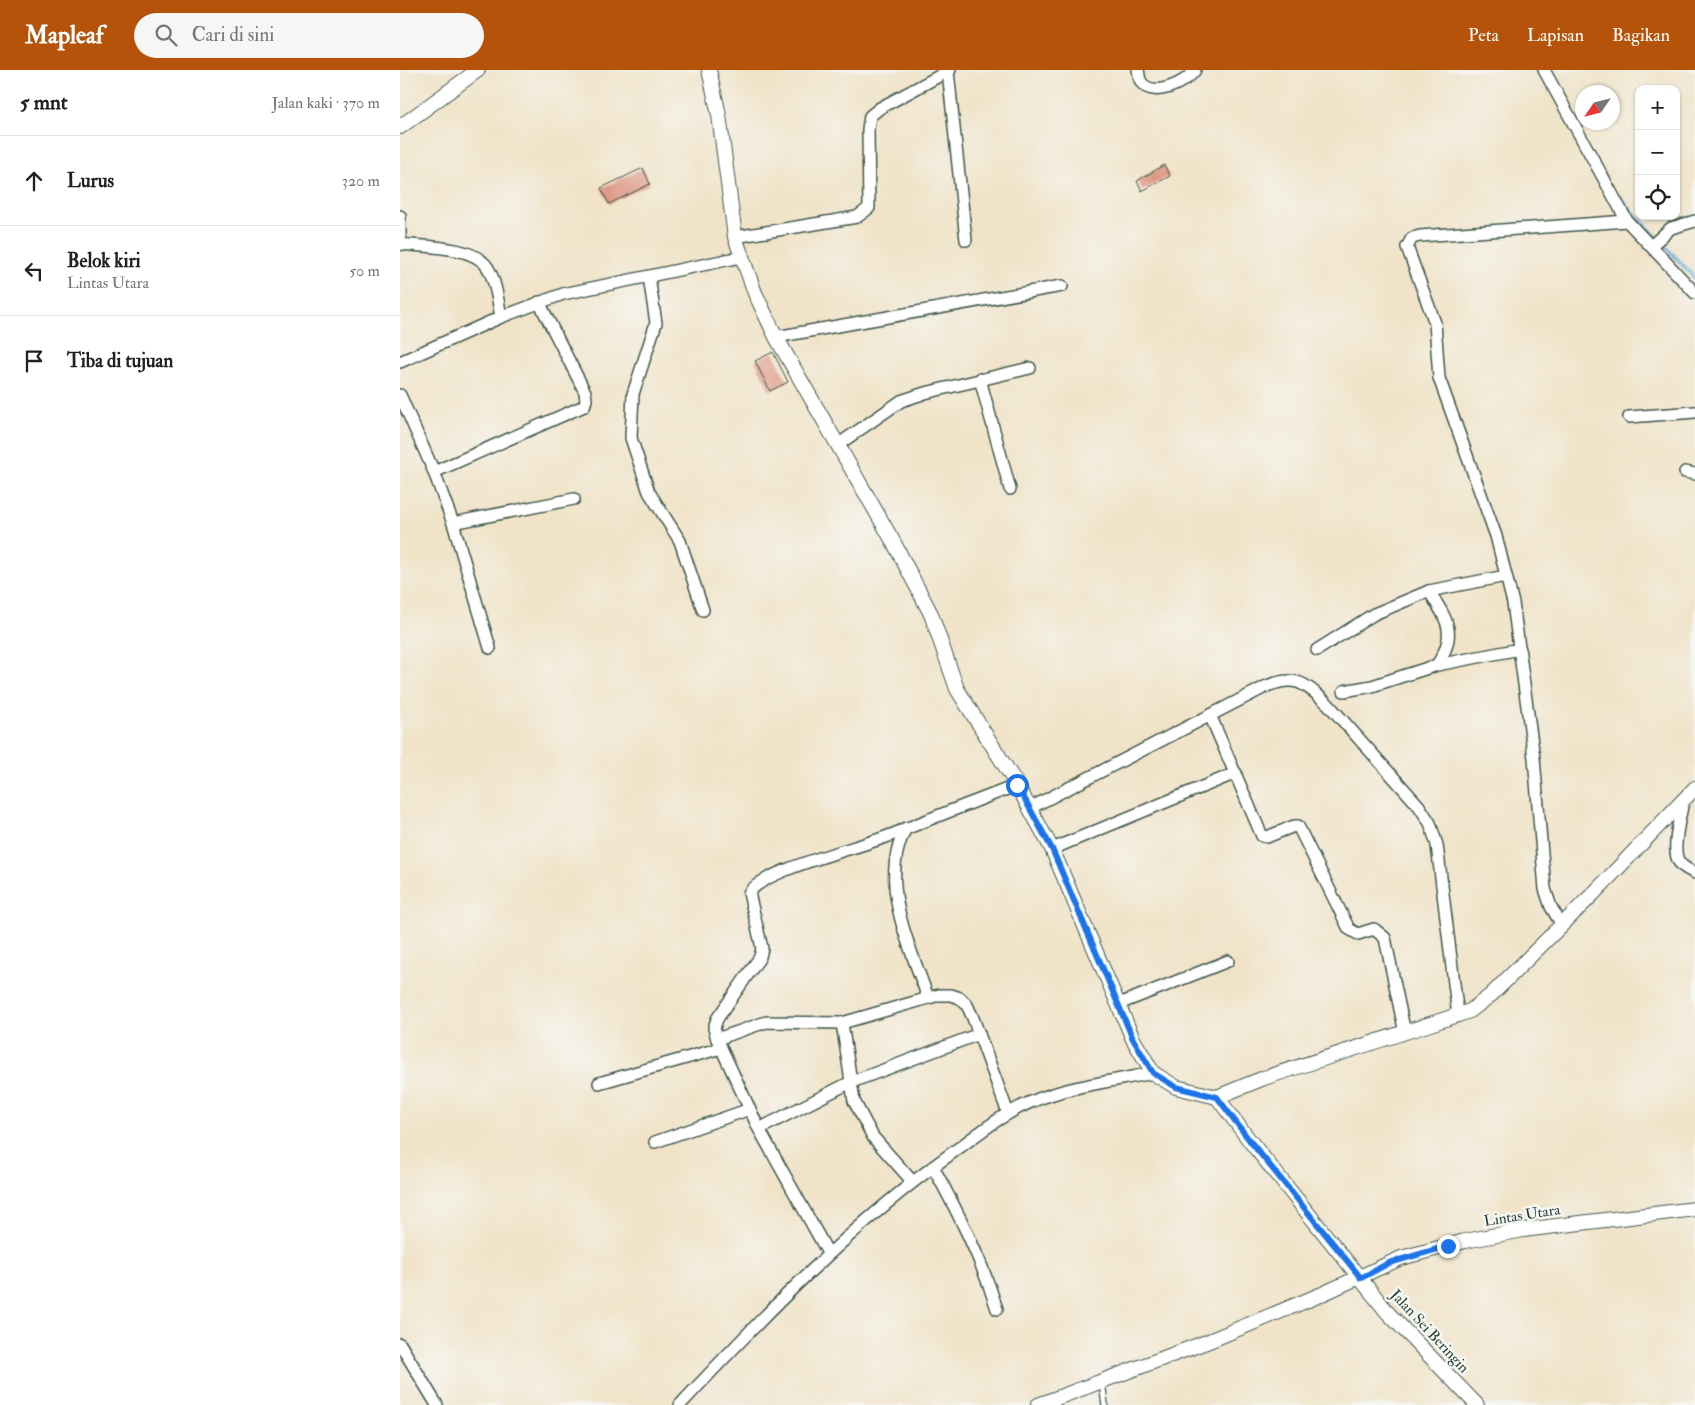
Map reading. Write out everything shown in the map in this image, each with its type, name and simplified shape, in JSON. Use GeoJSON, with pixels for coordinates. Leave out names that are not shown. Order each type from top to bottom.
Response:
{"type":"FeatureCollection","features":[{"type":"Feature","properties":{"kind":"street"},"geometry":{"type":"LineString","coordinates":[[400,126],[478,70]]}},
{"type":"Feature","properties":{"kind":"street"},"geometry":{"type":"LineString","coordinates":[[709,70],[718,115],[736,238],[755,294],[776,336],[839,444],[931,614],[957,689],[1017,785],[1052,849],[1133,1039],[1153,1073],[1176,1087],[1217,1097],[1264,1078],[1470,1011],[1492,995],[1695,788]]}},
{"type":"Feature","properties":{"kind":"street"},"geometry":{"type":"LineString","coordinates":[[1138,70],[1141,81],[1148,88],[1161,89],[1186,79],[1195,70]]}},
{"type":"Feature","properties":{"kind":"street"},"geometry":{"type":"LineString","coordinates":[[1544,70],[1627,222],[1652,245],[1695,293]]}},
{"type":"Feature","properties":{"kind":"street"},"geometry":{"type":"LineString","coordinates":[[736,238],[857,217],[864,214],[869,208],[868,129],[870,116],[880,108],[949,71],[966,240]]}},
{"type":"Feature","properties":{"kind":"street"},"geometry":{"type":"LineString","coordinates":[[400,216],[400,244],[469,252],[477,257],[487,267],[491,276],[501,317]]}},
{"type":"Feature","properties":{"kind":"street"},"geometry":{"type":"LineString","coordinates":[[1652,245],[1664,232],[1671,228],[1695,221]]}},
{"type":"Feature","properties":{"kind":"street"},"geometry":{"type":"LineString","coordinates":[[1562,925],[1551,906],[1545,889],[1534,758],[1520,649],[1506,576],[1478,484],[1439,378],[1436,323],[1406,247],[1412,238],[1420,236],[1627,222]]}},
{"type":"Feature","properties":{"kind":"street"},"geometry":{"type":"LineString","coordinates":[[400,362],[501,317],[563,294],[741,257]]}},
{"type":"Feature","properties":{"kind":"street"},"geometry":{"type":"LineString","coordinates":[[649,277],[656,323],[633,394],[631,438],[649,492],[680,542],[703,610]]}},
{"type":"Feature","properties":{"kind":"street"},"geometry":{"type":"LineString","coordinates":[[776,336],[1062,286]]}},
{"type":"Feature","properties":{"kind":"street"},"geometry":{"type":"LineString","coordinates":[[434,472],[584,406],[586,400],[585,392],[539,302]]}},
{"type":"Feature","properties":{"kind":"street"},"geometry":{"type":"LineString","coordinates":[[839,444],[901,401],[925,393],[1030,368]]}},
{"type":"Feature","properties":{"kind":"street"},"geometry":{"type":"LineString","coordinates":[[980,379],[1010,489]]}},
{"type":"Feature","properties":{"kind":"street"},"geometry":{"type":"LineString","coordinates":[[400,395],[434,472],[453,523],[490,648]]}},
{"type":"Feature","properties":{"kind":"street"},"geometry":{"type":"LineString","coordinates":[[1629,416],[1695,412]]}},
{"type":"Feature","properties":{"kind":"street"},"geometry":{"type":"LineString","coordinates":[[453,523],[574,499]]}},
{"type":"Feature","properties":{"kind":"street"},"geometry":{"type":"LineString","coordinates":[[1317,650],[1374,614],[1429,591],[1506,576]]}},
{"type":"Feature","properties":{"kind":"street"},"geometry":{"type":"LineString","coordinates":[[1429,591],[1448,624],[1449,635],[1445,653],[1437,665]]}},
{"type":"Feature","properties":{"kind":"street"},"geometry":{"type":"LineString","coordinates":[[1344,692],[1372,686],[1437,665],[1520,649]]}},
{"type":"Feature","properties":{"kind":"street"},"geometry":{"type":"LineString","coordinates":[[1030,808],[1267,686],[1284,679],[1296,681],[1314,692],[1328,704],[1419,806],[1430,824],[1437,845],[1458,1016]]}},
{"type":"Feature","properties":{"kind":"street"},"geometry":{"type":"LineString","coordinates":[[1210,715],[1262,836],[1267,837],[1298,826],[1349,929],[1358,934],[1374,929],[1385,938],[1405,1033]]}},
{"type":"Feature","properties":{"kind":"street"},"geometry":{"type":"LineString","coordinates":[[1052,849],[1236,773]]}},
{"type":"Feature","properties":{"kind":"street"},"geometry":{"type":"LineString","coordinates":[[828,1253],[759,1128],[719,1043],[714,1028],[717,1019],[760,957],[762,948],[749,900],[749,893],[753,887],[783,872],[897,833],[1017,785]]}},
{"type":"Feature","properties":{"kind":"street"},"geometry":{"type":"LineString","coordinates":[[1683,802],[1675,851],[1678,860],[1684,868],[1695,873]]}},
{"type":"Feature","properties":{"kind":"street"},"geometry":{"type":"LineString","coordinates":[[906,828],[897,844],[895,884],[901,922],[928,998]]}},
{"type":"Feature","properties":{"kind":"street"},"geometry":{"type":"LineString","coordinates":[[1119,1004],[1228,961]]}},
{"type":"Feature","properties":{"kind":"street"},"geometry":{"type":"LineString","coordinates":[[599,1083],[719,1043],[766,1022],[842,1023],[928,998],[951,995],[960,998],[967,1004],[1008,1113]]}},
{"type":"Feature","properties":{"kind":"street"},"geometry":{"type":"LineString","coordinates":[[842,1023],[849,1083],[862,1120],[912,1181]]}},
{"type":"Feature","properties":{"kind":"street"},"geometry":{"type":"LineString","coordinates":[[759,1128],[849,1083],[979,1034]]}},
{"type":"Feature","properties":{"kind":"street"},"geometry":{"type":"LineString","coordinates":[[680,1405],[756,1324],[828,1253],[912,1181],[1008,1113],[1057,1093],[1153,1073]]}},
{"type":"Feature","properties":{"kind":"street","name":"Jalan Sei Beringin"},"geometry":{"type":"LineString","coordinates":[[1217,1097],[1388,1313],[1478,1405]]}},
{"type":"Feature","properties":{"kind":"street"},"geometry":{"type":"LineString","coordinates":[[655,1142],[750,1110]]}},
{"type":"Feature","properties":{"kind":"street"},"geometry":{"type":"LineString","coordinates":[[932,1167],[957,1210],[976,1249],[988,1277],[997,1309]]}},
{"type":"Feature","properties":{"kind":"street","name":"Lintas Utara"},"geometry":{"type":"LineString","coordinates":[[1038,1405],[1209,1341],[1361,1278],[1401,1258],[1474,1239],[1523,1230],[1695,1209]]}},
{"type":"Feature","properties":{"kind":"street"},"geometry":{"type":"LineString","coordinates":[[400,1344],[437,1405]]}},
{"type":"Feature","properties":{"kind":"lane"},"geometry":{"type":"LineString","coordinates":[[1102,1380],[1106,1405]]}},
{"type":"Feature","properties":{"kind":"building"},"geometry":{"type":"Polygon","coordinates":[[[1164,165],[1170,176],[1142,191],[1137,181],[1164,165]]]}},
{"type":"Feature","properties":{"kind":"building"},"geometry":{"type":"Polygon","coordinates":[[[643,168],[650,184],[609,204],[601,188],[643,168]]]}},
{"type":"Feature","properties":{"kind":"building"},"geometry":{"type":"Polygon","coordinates":[[[773,352],[788,382],[770,391],[755,361],[773,352]]]}},
{"type":"Feature","properties":{"kind":"waterway"},"geometry":{"type":"LineString","coordinates":[[1621,200],[1695,278]]}},
{"type":"Feature","properties":{"kind":"route"},"geometry":{"type":"LineString","coordinates":[[1017,785],[1052,849],[1133,1039],[1153,1073],[1176,1087],[1217,1097],[1250,1141],[1361,1278],[1401,1258],[1448,1246]]}}]}
